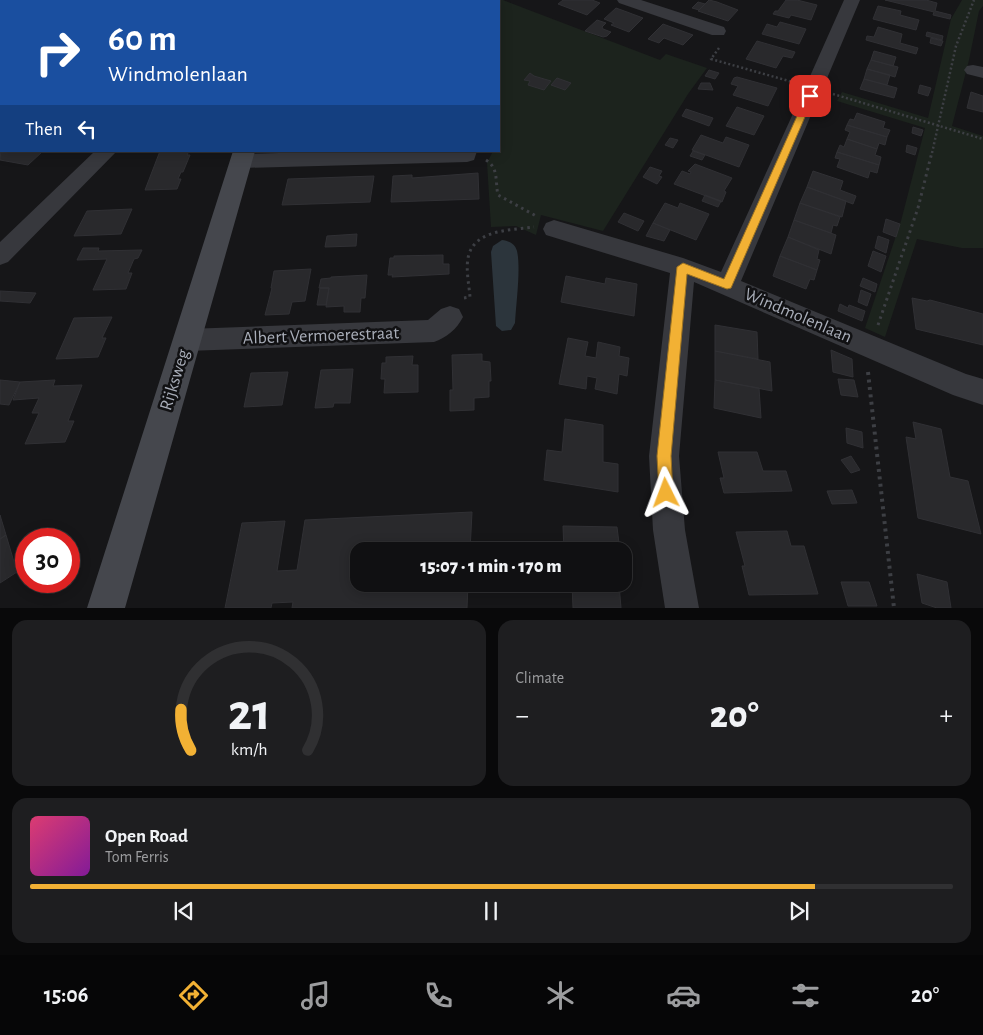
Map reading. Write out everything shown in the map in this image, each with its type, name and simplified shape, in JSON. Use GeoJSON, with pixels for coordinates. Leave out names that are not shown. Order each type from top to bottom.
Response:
{"type":"FeatureCollection","features":[{"type":"Feature","properties":{"kind":"main road","name":"Rijksweg"},"geometry":{"type":"LineString","coordinates":[[106,608],[243,156]]}},
{"type":"Feature","properties":{"kind":"street"},"geometry":{"type":"LineString","coordinates":[[625,0],[718,31]]}},
{"type":"Feature","properties":{"kind":"street"},"geometry":{"type":"LineString","coordinates":[[727,285],[810,88],[852,0]]}},
{"type":"Feature","properties":{"kind":"street"},"geometry":{"type":"LineString","coordinates":[[0,256],[106,152]]}},
{"type":"Feature","properties":{"kind":"street"},"geometry":{"type":"LineString","coordinates":[[243,156],[467,153]]}},
{"type":"Feature","properties":{"kind":"street","name":"Windmolenlaan"},"geometry":{"type":"LineString","coordinates":[[548,227],[683,267],[963,386],[983,392]]}},
{"type":"Feature","properties":{"kind":"street"},"geometry":{"type":"LineString","coordinates":[[682,608],[669,530],[664,456],[683,267]]}},
{"type":"Feature","properties":{"kind":"street","name":"Albert Vermoerestraat"},"geometry":{"type":"LineString","coordinates":[[187,340],[434,331],[450,317]]}},
{"type":"Feature","properties":{"kind":"path"},"geometry":{"type":"LineString","coordinates":[[894,608],[867,366],[870,347],[923,190],[951,63],[964,19],[974,0]]}},
{"type":"Feature","properties":{"kind":"path"},"geometry":{"type":"LineString","coordinates":[[718,31],[726,37],[711,58],[810,88]]}},
{"type":"Feature","properties":{"kind":"path"},"geometry":{"type":"LineString","coordinates":[[833,94],[983,139]]}},
{"type":"Feature","properties":{"kind":"path"},"geometry":{"type":"LineString","coordinates":[[450,317],[449,300],[470,297],[468,261],[476,243],[495,233],[548,227],[544,220],[498,195],[495,167],[492,162],[467,153]]}},
{"type":"Feature","properties":{"kind":"shaded area"},"geometry":{"type":"Polygon","coordinates":[[[500,0],[660,60],[666,54],[707,68],[688,94],[603,231],[541,215],[536,235],[516,226],[491,227],[487,163],[492,152],[500,152],[500,0]]]}},
{"type":"Feature","properties":{"kind":"shaded area"},"geometry":{"type":"Polygon","coordinates":[[[962,0],[983,0],[952,126],[983,136],[983,248],[962,248],[917,239],[885,337],[865,328],[901,221],[925,128],[837,101],[842,92],[928,118],[951,19],[962,0]]]}},
{"type":"Feature","properties":{"kind":"shaded area"},"geometry":{"type":"Polygon","coordinates":[[[502,240],[515,246],[519,267],[515,323],[511,330],[502,331],[496,326],[491,252],[493,246],[502,240]]]}},
{"type":"Feature","properties":{"kind":"building"},"geometry":{"type":"Polygon","coordinates":[[[563,0],[592,0],[600,3],[587,15],[558,4],[563,0]]]}},
{"type":"Feature","properties":{"kind":"building"},"geometry":{"type":"Polygon","coordinates":[[[709,0],[738,10],[728,21],[698,11],[709,0]]]}},
{"type":"Feature","properties":{"kind":"building"},"geometry":{"type":"Polygon","coordinates":[[[786,0],[797,0],[817,5],[811,20],[791,15],[789,18],[773,14],[775,11],[778,11],[786,0]]]}},
{"type":"Feature","properties":{"kind":"building"},"geometry":{"type":"Polygon","coordinates":[[[885,0],[926,0],[937,3],[935,11],[951,15],[950,19],[933,15],[934,12],[885,0]]]}},
{"type":"Feature","properties":{"kind":"building"},"geometry":{"type":"Polygon","coordinates":[[[698,2],[705,4],[699,10],[692,8],[698,2]]]}},
{"type":"Feature","properties":{"kind":"building"},"geometry":{"type":"Polygon","coordinates":[[[878,6],[901,11],[900,15],[919,20],[916,30],[873,19],[878,6]]]}},
{"type":"Feature","properties":{"kind":"building"},"geometry":{"type":"Polygon","coordinates":[[[616,8],[643,18],[629,32],[611,25],[614,23],[604,19],[616,8]]]}},
{"type":"Feature","properties":{"kind":"building"},"geometry":{"type":"Polygon","coordinates":[[[597,20],[606,23],[602,27],[603,29],[611,32],[607,36],[603,37],[585,31],[597,20]]]}},
{"type":"Feature","properties":{"kind":"building"},"geometry":{"type":"Polygon","coordinates":[[[780,22],[806,29],[799,44],[762,34],[767,24],[777,27],[780,22]]]}},
{"type":"Feature","properties":{"kind":"building"},"geometry":{"type":"Polygon","coordinates":[[[663,24],[693,35],[683,45],[664,38],[659,43],[648,39],[663,24]]]}},
{"type":"Feature","properties":{"kind":"building"},"geometry":{"type":"Polygon","coordinates":[[[878,27],[902,34],[900,43],[918,48],[916,54],[866,40],[867,36],[874,37],[878,27]]]}},
{"type":"Feature","properties":{"kind":"building"},"geometry":{"type":"Polygon","coordinates":[[[927,32],[943,36],[942,40],[926,36],[927,32]]]}},
{"type":"Feature","properties":{"kind":"building"},"geometry":{"type":"Polygon","coordinates":[[[931,38],[943,41],[941,46],[930,43],[931,38]]]}},
{"type":"Feature","properties":{"kind":"building"},"geometry":{"type":"Polygon","coordinates":[[[757,41],[795,52],[792,58],[783,56],[776,68],[746,59],[757,41]]]}},
{"type":"Feature","properties":{"kind":"building"},"geometry":{"type":"Polygon","coordinates":[[[874,51],[896,57],[893,66],[871,60],[874,51]]]}},
{"type":"Feature","properties":{"kind":"building"},"geometry":{"type":"Polygon","coordinates":[[[871,60],[898,67],[895,77],[867,69],[871,60]]]}},
{"type":"Feature","properties":{"kind":"building"},"geometry":{"type":"Polygon","coordinates":[[[867,69],[890,75],[887,85],[864,79],[867,69]]]}},
{"type":"Feature","properties":{"kind":"building"},"geometry":{"type":"Polygon","coordinates":[[[709,70],[719,73],[715,79],[705,76],[709,70]]]}},
{"type":"Feature","properties":{"kind":"building"},"geometry":{"type":"Polygon","coordinates":[[[530,73],[551,81],[544,90],[528,85],[530,81],[524,80],[530,73]]]}},
{"type":"Feature","properties":{"kind":"building"},"geometry":{"type":"Polygon","coordinates":[[[737,77],[777,88],[768,106],[733,95],[738,86],[731,84],[734,78],[737,77]]]}},
{"type":"Feature","properties":{"kind":"building"},"geometry":{"type":"Polygon","coordinates":[[[557,78],[571,83],[565,90],[551,85],[557,78]]]}},
{"type":"Feature","properties":{"kind":"building"},"geometry":{"type":"Polygon","coordinates":[[[864,79],[897,88],[894,98],[860,89],[864,79]]]}},
{"type":"Feature","properties":{"kind":"building"},"geometry":{"type":"Polygon","coordinates":[[[701,83],[710,83],[713,90],[698,89],[701,83]]]}},
{"type":"Feature","properties":{"kind":"building"},"geometry":{"type":"Polygon","coordinates":[[[920,85],[931,88],[928,96],[918,93],[920,85]]]}},
{"type":"Feature","properties":{"kind":"building"},"geometry":{"type":"Polygon","coordinates":[[[971,92],[983,96],[983,112],[967,108],[971,92]]]}},
{"type":"Feature","properties":{"kind":"building"},"geometry":{"type":"Polygon","coordinates":[[[737,107],[764,116],[754,135],[726,126],[737,107]]]}},
{"type":"Feature","properties":{"kind":"building"},"geometry":{"type":"Polygon","coordinates":[[[686,109],[713,118],[709,126],[682,116],[686,109]]]}},
{"type":"Feature","properties":{"kind":"building"},"geometry":{"type":"Polygon","coordinates":[[[857,113],[885,122],[883,128],[890,130],[887,137],[847,125],[850,119],[854,120],[857,113]]]}},
{"type":"Feature","properties":{"kind":"building"},"geometry":{"type":"Polygon","coordinates":[[[847,125],[887,137],[885,145],[879,143],[877,149],[847,139],[850,132],[845,130],[847,125]]]}},
{"type":"Feature","properties":{"kind":"building"},"geometry":{"type":"Polygon","coordinates":[[[913,127],[923,130],[921,136],[912,133],[913,127]]]}},
{"type":"Feature","properties":{"kind":"building"},"geometry":{"type":"Polygon","coordinates":[[[701,135],[723,143],[726,137],[749,145],[739,167],[692,150],[701,135]]]}},
{"type":"Feature","properties":{"kind":"building"},"geometry":{"type":"Polygon","coordinates":[[[670,138],[678,140],[673,148],[665,145],[670,138]]]}},
{"type":"Feature","properties":{"kind":"building"},"geometry":{"type":"Polygon","coordinates":[[[847,139],[877,149],[875,155],[881,157],[879,165],[837,152],[840,145],[844,147],[847,139]]]}},
{"type":"Feature","properties":{"kind":"building"},"geometry":{"type":"Polygon","coordinates":[[[907,145],[917,148],[915,155],[906,152],[907,145]]]}},
{"type":"Feature","properties":{"kind":"building"},"geometry":{"type":"Polygon","coordinates":[[[693,151],[705,155],[702,160],[690,156],[693,151]]]}},
{"type":"Feature","properties":{"kind":"building"},"geometry":{"type":"Polygon","coordinates":[[[1,152],[42,152],[28,165],[0,160],[1,152]]]}},
{"type":"Feature","properties":{"kind":"building"},"geometry":{"type":"Polygon","coordinates":[[[160,152],[188,152],[187,155],[190,155],[178,179],[181,179],[177,189],[145,190],[160,152]]]}},
{"type":"Feature","properties":{"kind":"building"},"geometry":{"type":"Polygon","coordinates":[[[837,152],[879,165],[877,173],[870,171],[868,178],[837,167],[840,159],[835,158],[837,152]]]}},
{"type":"Feature","properties":{"kind":"building"},"geometry":{"type":"Polygon","coordinates":[[[695,164],[732,178],[724,191],[726,192],[722,202],[674,184],[682,171],[690,174],[691,172],[688,171],[695,164]]]}},
{"type":"Feature","properties":{"kind":"building"},"geometry":{"type":"Polygon","coordinates":[[[650,167],[662,171],[659,176],[662,177],[657,184],[643,177],[650,167]]]}},
{"type":"Feature","properties":{"kind":"building"},"geometry":{"type":"Polygon","coordinates":[[[813,171],[843,181],[840,190],[856,196],[853,204],[807,187],[813,171]]]}},
{"type":"Feature","properties":{"kind":"building"},"geometry":{"type":"Polygon","coordinates":[[[478,173],[479,199],[391,202],[393,176],[412,175],[412,178],[478,173]]]}},
{"type":"Feature","properties":{"kind":"building"},"geometry":{"type":"Polygon","coordinates":[[[374,176],[370,202],[282,205],[288,179],[374,176]]]}},
{"type":"Feature","properties":{"kind":"building"},"geometry":{"type":"Polygon","coordinates":[[[807,187],[846,201],[842,217],[800,203],[807,187]]]}},
{"type":"Feature","properties":{"kind":"building"},"geometry":{"type":"Polygon","coordinates":[[[705,195],[721,201],[718,207],[702,201],[705,195]]]}},
{"type":"Feature","properties":{"kind":"building"},"geometry":{"type":"Polygon","coordinates":[[[665,203],[678,208],[680,203],[709,214],[696,240],[653,223],[665,203]]]}},
{"type":"Feature","properties":{"kind":"building"},"geometry":{"type":"Polygon","coordinates":[[[800,203],[840,217],[837,226],[833,225],[831,233],[794,220],[800,203]]]}},
{"type":"Feature","properties":{"kind":"building"},"geometry":{"type":"Polygon","coordinates":[[[132,209],[121,234],[74,236],[87,211],[132,209]]]}},
{"type":"Feature","properties":{"kind":"building"},"geometry":{"type":"Polygon","coordinates":[[[624,213],[644,221],[638,231],[618,222],[624,213]]]}},
{"type":"Feature","properties":{"kind":"building"},"geometry":{"type":"Polygon","coordinates":[[[886,219],[900,224],[896,237],[883,232],[886,219]]]}},
{"type":"Feature","properties":{"kind":"building"},"geometry":{"type":"Polygon","coordinates":[[[794,220],[836,235],[831,254],[788,237],[794,220]]]}},
{"type":"Feature","properties":{"kind":"building"},"geometry":{"type":"Polygon","coordinates":[[[653,223],[670,230],[664,241],[646,236],[653,223]]]}},
{"type":"Feature","properties":{"kind":"building"},"geometry":{"type":"Polygon","coordinates":[[[357,234],[356,246],[325,247],[327,236],[357,234]]]}},
{"type":"Feature","properties":{"kind":"building"},"geometry":{"type":"Polygon","coordinates":[[[878,236],[889,240],[886,253],[875,248],[878,236]]]}},
{"type":"Feature","properties":{"kind":"building"},"geometry":{"type":"Polygon","coordinates":[[[788,237],[819,250],[817,259],[820,260],[817,270],[780,256],[788,237]]]}},
{"type":"Feature","properties":{"kind":"building"},"geometry":{"type":"Polygon","coordinates":[[[83,248],[99,248],[98,251],[142,250],[138,258],[134,259],[128,273],[132,273],[126,289],[93,290],[107,259],[77,260],[83,248]]]}},
{"type":"Feature","properties":{"kind":"building"},"geometry":{"type":"Polygon","coordinates":[[[873,251],[886,256],[881,272],[868,266],[873,251]]]}},
{"type":"Feature","properties":{"kind":"building"},"geometry":{"type":"Polygon","coordinates":[[[443,255],[443,264],[449,264],[449,274],[392,277],[393,275],[388,275],[390,258],[394,258],[394,256],[443,255]]]}},
{"type":"Feature","properties":{"kind":"building"},"geometry":{"type":"Polygon","coordinates":[[[780,256],[817,270],[814,280],[810,279],[806,289],[773,276],[780,256]]]}},
{"type":"Feature","properties":{"kind":"building"},"geometry":{"type":"Polygon","coordinates":[[[311,269],[305,301],[292,302],[289,314],[265,315],[274,271],[311,269]]]}},
{"type":"Feature","properties":{"kind":"building"},"geometry":{"type":"Polygon","coordinates":[[[367,275],[365,298],[361,298],[360,312],[344,312],[344,306],[326,307],[329,288],[319,288],[321,279],[367,275]]]}},
{"type":"Feature","properties":{"kind":"building"},"geometry":{"type":"Polygon","coordinates":[[[566,276],[605,284],[606,278],[637,284],[634,316],[561,302],[566,276]]]}},
{"type":"Feature","properties":{"kind":"building"},"geometry":{"type":"Polygon","coordinates":[[[863,278],[877,284],[875,292],[860,286],[863,278]]]}},
{"type":"Feature","properties":{"kind":"building"},"geometry":{"type":"Polygon","coordinates":[[[320,288],[329,288],[326,305],[317,305],[320,288]]]}},
{"type":"Feature","properties":{"kind":"building"},"geometry":{"type":"Polygon","coordinates":[[[861,290],[871,294],[867,306],[858,302],[861,290]]]}},
{"type":"Feature","properties":{"kind":"building"},"geometry":{"type":"Polygon","coordinates":[[[0,291],[36,293],[30,303],[0,301],[0,291]]]}},
{"type":"Feature","properties":{"kind":"building"},"geometry":{"type":"Polygon","coordinates":[[[912,298],[930,300],[983,314],[983,345],[916,329],[912,298]]]}},
{"type":"Feature","properties":{"kind":"building"},"geometry":{"type":"Polygon","coordinates":[[[840,304],[848,308],[849,305],[865,311],[862,321],[838,311],[840,304]]]}},
{"type":"Feature","properties":{"kind":"building"},"geometry":{"type":"Polygon","coordinates":[[[112,317],[102,338],[106,338],[98,357],[56,359],[74,318],[112,317]]]}},
{"type":"Feature","properties":{"kind":"building"},"geometry":{"type":"Polygon","coordinates":[[[715,325],[757,332],[758,359],[715,351],[715,325]]]}},
{"type":"Feature","properties":{"kind":"building"},"geometry":{"type":"Polygon","coordinates":[[[568,338],[588,342],[585,356],[596,358],[598,342],[620,347],[619,356],[629,358],[627,376],[619,374],[617,394],[595,389],[597,378],[587,376],[586,389],[559,384],[568,338]]]}},
{"type":"Feature","properties":{"kind":"building"},"geometry":{"type":"Polygon","coordinates":[[[831,350],[852,359],[853,377],[833,372],[831,350]]]}},
{"type":"Feature","properties":{"kind":"building"},"geometry":{"type":"Polygon","coordinates":[[[715,351],[770,362],[772,391],[715,380],[715,351]]]}},
{"type":"Feature","properties":{"kind":"building"},"geometry":{"type":"Polygon","coordinates":[[[482,354],[482,361],[490,362],[491,381],[489,381],[489,397],[474,398],[474,410],[450,411],[450,390],[453,390],[452,355],[482,354]]]}},
{"type":"Feature","properties":{"kind":"building"},"geometry":{"type":"Polygon","coordinates":[[[413,356],[412,365],[418,365],[418,392],[384,393],[385,379],[381,379],[382,363],[386,363],[386,357],[413,356]]]}},
{"type":"Feature","properties":{"kind":"building"},"geometry":{"type":"Polygon","coordinates":[[[353,369],[350,403],[334,403],[333,407],[315,408],[321,370],[353,369]]]}},
{"type":"Feature","properties":{"kind":"building"},"geometry":{"type":"Polygon","coordinates":[[[288,372],[282,405],[244,407],[251,373],[288,372]]]}},
{"type":"Feature","properties":{"kind":"building"},"geometry":{"type":"Polygon","coordinates":[[[838,379],[854,380],[858,397],[841,395],[838,379]]]}},
{"type":"Feature","properties":{"kind":"building"},"geometry":{"type":"Polygon","coordinates":[[[0,380],[20,382],[9,405],[0,404],[0,380]]]}},
{"type":"Feature","properties":{"kind":"building"},"geometry":{"type":"Polygon","coordinates":[[[55,380],[53,386],[82,385],[68,421],[74,421],[65,442],[25,444],[39,413],[32,413],[39,398],[13,400],[20,382],[55,380]]]}},
{"type":"Feature","properties":{"kind":"building"},"geometry":{"type":"Polygon","coordinates":[[[715,380],[759,388],[761,418],[714,408],[715,380]]]}},
{"type":"Feature","properties":{"kind":"building"},"geometry":{"type":"Polygon","coordinates":[[[565,419],[603,425],[603,462],[618,464],[618,492],[544,480],[547,450],[562,452],[565,419]]]}},
{"type":"Feature","properties":{"kind":"building"},"geometry":{"type":"Polygon","coordinates":[[[913,422],[941,429],[950,477],[968,481],[981,534],[918,518],[906,437],[916,439],[913,422]]]}},
{"type":"Feature","properties":{"kind":"building"},"geometry":{"type":"Polygon","coordinates":[[[846,428],[862,432],[863,448],[847,443],[846,428]]]}},
{"type":"Feature","properties":{"kind":"building"},"geometry":{"type":"Polygon","coordinates":[[[718,452],[757,452],[763,471],[786,471],[792,491],[724,493],[720,478],[724,478],[718,452]]]}},
{"type":"Feature","properties":{"kind":"building"},"geometry":{"type":"Polygon","coordinates":[[[851,456],[860,470],[851,473],[841,460],[851,456]]]}},
{"type":"Feature","properties":{"kind":"building"},"geometry":{"type":"Polygon","coordinates":[[[852,490],[857,503],[832,504],[827,491],[852,490]]]}},
{"type":"Feature","properties":{"kind":"building"},"geometry":{"type":"Polygon","coordinates":[[[472,512],[470,542],[350,542],[350,592],[468,592],[467,608],[292,608],[293,602],[272,603],[271,608],[225,608],[242,523],[285,521],[277,571],[297,570],[305,520],[472,512]]]}},
{"type":"Feature","properties":{"kind":"building"},"geometry":{"type":"Polygon","coordinates":[[[0,515],[6,535],[0,539],[0,515]]]}},
{"type":"Feature","properties":{"kind":"building"},"geometry":{"type":"Polygon","coordinates":[[[563,526],[617,527],[619,542],[564,542],[563,526]]]}},
{"type":"Feature","properties":{"kind":"building"},"geometry":{"type":"Polygon","coordinates":[[[787,531],[791,546],[804,546],[818,594],[749,595],[742,566],[745,566],[736,532],[787,531]]]}},
{"type":"Feature","properties":{"kind":"building"},"geometry":{"type":"Polygon","coordinates":[[[6,535],[15,565],[15,573],[0,583],[0,539],[6,535]]]}},
{"type":"Feature","properties":{"kind":"building"},"geometry":{"type":"Polygon","coordinates":[[[917,574],[947,582],[951,608],[937,608],[922,603],[917,574]]]}},
{"type":"Feature","properties":{"kind":"building"},"geometry":{"type":"Polygon","coordinates":[[[841,582],[869,582],[877,606],[848,606],[841,582]]]}},
{"type":"Feature","properties":{"kind":"building"},"geometry":{"type":"Polygon","coordinates":[[[572,592],[620,592],[621,608],[573,608],[572,592]]]}},
{"type":"Feature","properties":{"kind":"route"},"geometry":{"type":"LineString","coordinates":[[666,493],[664,456],[683,267],[727,285],[810,96]]}}]}
